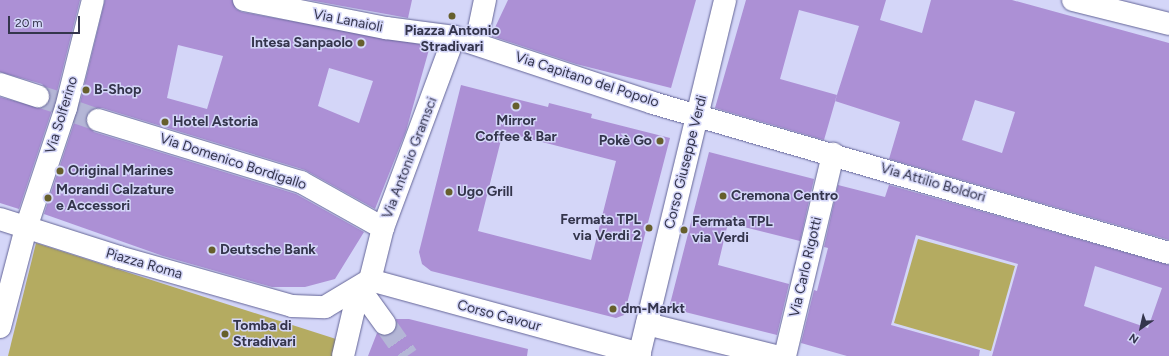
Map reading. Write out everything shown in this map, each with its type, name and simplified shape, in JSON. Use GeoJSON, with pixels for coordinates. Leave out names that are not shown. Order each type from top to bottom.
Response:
{"type":"FeatureCollection","features":[{"type":"Feature","properties":{"kind":"street","name":"Via Solferino"},"geometry":{"type":"LineString","coordinates":[[26,228],[67,107],[93,0]]}},
{"type":"Feature","properties":{"kind":"street","name":"Via Lanaioli"},"geometry":{"type":"LineString","coordinates":[[244,0],[386,28],[454,36]]}},
{"type":"Feature","properties":{"kind":"street"},"geometry":{"type":"LineString","coordinates":[[476,43],[485,0]]}},
{"type":"Feature","properties":{"kind":"street","name":"Corso Giuseppe Verdi"},"geometry":{"type":"LineString","coordinates":[[640,355],[725,0]]}},
{"type":"Feature","properties":{"kind":"street"},"geometry":{"type":"LineString","coordinates":[[1073,0],[1169,24]]}},
{"type":"Feature","properties":{"kind":"street","name":"Via Capitano del Popolo"},"geometry":{"type":"LineString","coordinates":[[454,36],[653,103],[698,115]]}},
{"type":"Feature","properties":{"kind":"street","name":"Via Antonio Gramsci"},"geometry":{"type":"LineString","coordinates":[[364,284],[383,228],[454,36]]}},
{"type":"Feature","properties":{"kind":"street"},"geometry":{"type":"LineString","coordinates":[[0,84],[38,96]]}},
{"type":"Feature","properties":{"kind":"street","name":"Via Attilio Boldori"},"geometry":{"type":"LineString","coordinates":[[698,115],[1169,252]]}},
{"type":"Feature","properties":{"kind":"street","name":"Via Domenico Bordigallo"},"geometry":{"type":"LineString","coordinates":[[98,120],[301,182],[383,228]]}},
{"type":"Feature","properties":{"kind":"street","name":"Via Carlo Rigotti"},"geometry":{"type":"LineString","coordinates":[[786,356],[833,154]]}},
{"type":"Feature","properties":{"kind":"street","name":"Piazza Roma"},"geometry":{"type":"LineString","coordinates":[[0,219],[26,228],[292,306],[325,307],[364,284]]}},
{"type":"Feature","properties":{"kind":"street"},"geometry":{"type":"LineString","coordinates":[[0,327],[26,228]]}},
{"type":"Feature","properties":{"kind":"street"},"geometry":{"type":"LineString","coordinates":[[364,284],[385,324]]}},
{"type":"Feature","properties":{"kind":"street"},"geometry":{"type":"LineString","coordinates":[[343,356],[364,284]]}},
{"type":"Feature","properties":{"kind":"street","name":"Corso Cavour"},"geometry":{"type":"LineString","coordinates":[[364,284],[640,355]]}},
{"type":"Feature","properties":{"kind":"street"},"geometry":{"type":"LineString","coordinates":[[647,324],[775,356]]}},
{"type":"Feature","properties":{"kind":"shaded area"},"geometry":{"type":"Polygon","coordinates":[[[918,239],[1015,266],[991,351],[894,323],[918,239]]]}},
{"type":"Feature","properties":{"kind":"shaded area"},"geometry":{"type":"Polygon","coordinates":[[[36,243],[336,339],[332,356],[8,356],[36,243]]]}},
{"type":"Feature","properties":{"kind":"building"},"geometry":{"type":"Polygon","coordinates":[[[0,0],[80,0],[54,104],[19,209],[0,203],[0,97],[40,108],[47,105],[50,94],[42,84],[0,72],[0,0]]]}},
{"type":"Feature","properties":{"kind":"building"},"geometry":{"type":"Polygon","coordinates":[[[105,0],[232,0],[236,9],[242,12],[430,46],[406,131],[375,209],[305,170],[102,108],[95,108],[86,116],[86,123],[94,132],[296,194],[364,232],[335,279],[305,287],[272,287],[163,256],[44,214],[78,111],[105,0]],[[178,45],[167,98],[207,109],[223,56],[178,45]],[[329,68],[318,106],[359,123],[373,81],[329,68]]]}},
{"type":"Feature","properties":{"kind":"building"},"geometry":{"type":"Polygon","coordinates":[[[309,0],[412,0],[408,18],[309,0]]]}},
{"type":"Feature","properties":{"kind":"building"},"geometry":{"type":"Polygon","coordinates":[[[508,0],[696,0],[671,88],[576,64],[491,36],[508,0]]]}},
{"type":"Feature","properties":{"kind":"building"},"geometry":{"type":"Polygon","coordinates":[[[746,0],[886,0],[880,20],[922,33],[931,0],[1012,0],[1169,43],[1169,240],[889,159],[900,122],[835,101],[824,140],[715,108],[746,0]],[[799,10],[780,79],[837,95],[859,26],[799,10]],[[975,100],[962,140],[1002,153],[1015,112],[975,100]]]}},
{"type":"Feature","properties":{"kind":"building"},"geometry":{"type":"Polygon","coordinates":[[[461,85],[548,107],[549,103],[592,114],[591,118],[670,138],[624,315],[616,318],[431,271],[422,264],[419,252],[461,85]],[[503,132],[478,231],[591,260],[616,161],[503,132]]]}},
{"type":"Feature","properties":{"kind":"building"},"geometry":{"type":"Polygon","coordinates":[[[709,152],[814,179],[800,241],[728,223],[718,265],[789,284],[777,335],[669,308],[709,152]]]}},
{"type":"Feature","properties":{"kind":"building"},"geometry":{"type":"Polygon","coordinates":[[[838,185],[885,197],[889,185],[1169,265],[1169,356],[992,356],[1018,264],[916,235],[891,325],[980,350],[979,356],[847,356],[801,343],[814,290],[817,291],[828,248],[824,247],[838,185]],[[1095,266],[1084,306],[1148,328],[1162,288],[1095,266]]]}},
{"type":"Feature","properties":{"kind":"building"},"geometry":{"type":"Polygon","coordinates":[[[396,319],[409,319],[528,349],[527,356],[368,356],[377,333],[386,336],[392,334],[397,329],[396,319]]]}},
{"type":"Feature","properties":{"kind":"tunnel"},"geometry":{"type":"LineString","coordinates":[[38,96],[59,103]]}},
{"type":"Feature","properties":{"kind":"tunnel"},"geometry":{"type":"LineString","coordinates":[[75,112],[98,120]]}},
{"type":"Feature","properties":{"kind":"tunnel"},"geometry":{"type":"LineString","coordinates":[[385,324],[407,356]]}},
{"type":"Feature","properties":{"kind":"place","name":"Piazza Antonio Stradivari"},"geometry":{"type":"Point","coordinates":[452,16]}},
{"type":"Feature","properties":{"kind":"place","name":"Intesa Sanpaolo"},"geometry":{"type":"Point","coordinates":[361,43]}},
{"type":"Feature","properties":{"kind":"place","name":"B-Shop"},"geometry":{"type":"Point","coordinates":[86,90]}},
{"type":"Feature","properties":{"kind":"place","name":"Mirror Coffee & Bar"},"geometry":{"type":"Point","coordinates":[516,106]}},
{"type":"Feature","properties":{"kind":"place","name":"Hotel Astoria"},"geometry":{"type":"Point","coordinates":[165,122]}},
{"type":"Feature","properties":{"kind":"place","name":"Pokè Go"},"geometry":{"type":"Point","coordinates":[660,141]}},
{"type":"Feature","properties":{"kind":"place","name":"Original Marines"},"geometry":{"type":"Point","coordinates":[60,171]}},
{"type":"Feature","properties":{"kind":"place","name":"Ugo Grill"},"geometry":{"type":"Point","coordinates":[449,192]}},
{"type":"Feature","properties":{"kind":"place","name":"Cremona Centro"},"geometry":{"type":"Point","coordinates":[723,196]}},
{"type":"Feature","properties":{"kind":"place","name":"Morandi Calzature e Accessori"},"geometry":{"type":"Point","coordinates":[48,198]}},
{"type":"Feature","properties":{"kind":"place","name":"Fermata TPL via Verdi 2"},"geometry":{"type":"Point","coordinates":[649,228]}},
{"type":"Feature","properties":{"kind":"place","name":"Fermata TPL via Verdi"},"geometry":{"type":"Point","coordinates":[684,230]}},
{"type":"Feature","properties":{"kind":"place","name":"Deutsche Bank"},"geometry":{"type":"Point","coordinates":[212,250]}},
{"type":"Feature","properties":{"kind":"place","name":"dm-Markt"},"geometry":{"type":"Point","coordinates":[613,309]}},
{"type":"Feature","properties":{"kind":"place","name":"Tomba di Stradivari"},"geometry":{"type":"Point","coordinates":[225,334]}}]}
